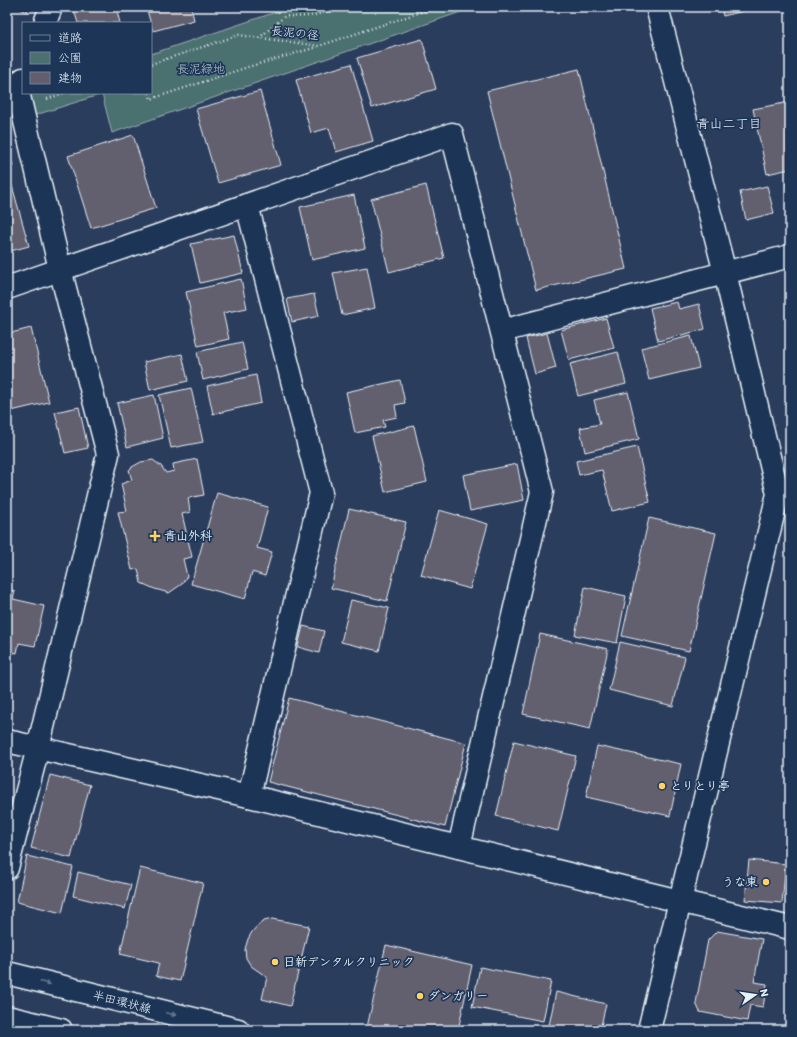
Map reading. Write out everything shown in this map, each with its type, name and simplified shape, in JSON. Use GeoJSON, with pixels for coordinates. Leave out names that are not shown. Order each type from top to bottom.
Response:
{"type":"FeatureCollection","features":[{"type":"Feature","properties":{"kind":"street"},"geometry":{"type":"LineString","coordinates":[[45,22],[51,7]]}},
{"type":"Feature","properties":{"kind":"street"},"geometry":{"type":"LineString","coordinates":[[649,1030],[778,494],[725,273],[657,7]]}},
{"type":"Feature","properties":{"kind":"street"},"geometry":{"type":"LineString","coordinates":[[7,868],[38,748],[108,454],[60,269],[18,92],[22,82]]}},
{"type":"Feature","properties":{"kind":"street"},"geometry":{"type":"LineString","coordinates":[[7,288],[452,134],[542,492],[459,848]]}},
{"type":"Feature","properties":{"kind":"street"},"geometry":{"type":"LineString","coordinates":[[247,205],[321,493],[249,796]]}},
{"type":"Feature","properties":{"kind":"street"},"geometry":{"type":"LineString","coordinates":[[502,331],[790,256]]}},
{"type":"Feature","properties":{"kind":"street"},"geometry":{"type":"LineString","coordinates":[[7,741],[249,796],[790,928]]}},
{"type":"Feature","properties":{"kind":"street","name":"半田環状線"},"geometry":{"type":"LineString","coordinates":[[7,973],[238,1030]]}},
{"type":"Feature","properties":{"kind":"street"},"geometry":{"type":"LineString","coordinates":[[7,1017],[61,1030]]}},
{"type":"Feature","properties":{"kind":"path"},"geometry":{"type":"LineString","coordinates":[[259,38],[284,16],[306,18],[330,11],[336,7]]}},
{"type":"Feature","properties":{"kind":"path","name":"長泥の径"},"geometry":{"type":"LineString","coordinates":[[152,64],[239,35],[319,46],[436,7]]}},
{"type":"Feature","properties":{"kind":"path"},"geometry":{"type":"LineString","coordinates":[[149,94],[150,99],[248,67],[319,46]]}},
{"type":"Feature","properties":{"kind":"green space","name":"長泥緑地"},"geometry":{"type":"Polygon","coordinates":[[[291,7],[475,7],[112,133],[102,94],[152,94],[152,54],[291,7]]]}},
{"type":"Feature","properties":{"kind":"green space","name":"長泥緑地"},"geometry":{"type":"Polygon","coordinates":[[[32,94],[102,94],[7,124],[7,103],[32,94]]]}},
{"type":"Feature","properties":{"kind":"building"},"geometry":{"type":"Polygon","coordinates":[[[16,7],[29,7],[27,12],[16,7]]]}},
{"type":"Feature","properties":{"kind":"building"},"geometry":{"type":"Polygon","coordinates":[[[73,7],[116,7],[120,22],[78,22],[73,7]]]}},
{"type":"Feature","properties":{"kind":"building"},"geometry":{"type":"Polygon","coordinates":[[[146,7],[191,7],[194,20],[153,31],[152,22],[150,22],[146,7]]]}},
{"type":"Feature","properties":{"kind":"building"},"geometry":{"type":"Polygon","coordinates":[[[721,7],[760,7],[723,16],[721,7]]]}},
{"type":"Feature","properties":{"kind":"building"},"geometry":{"type":"Polygon","coordinates":[[[422,39],[436,89],[372,108],[357,58],[422,39]]]}},
{"type":"Feature","properties":{"kind":"building"},"geometry":{"type":"Polygon","coordinates":[[[351,64],[373,141],[336,152],[329,128],[311,133],[296,80],[351,64]]]}},
{"type":"Feature","properties":{"kind":"building"},"geometry":{"type":"Polygon","coordinates":[[[579,69],[626,269],[536,290],[487,91],[579,69]]]}},
{"type":"Feature","properties":{"kind":"building"},"geometry":{"type":"Polygon","coordinates":[[[260,91],[281,165],[218,183],[196,109],[260,91]]]}},
{"type":"Feature","properties":{"kind":"building"},"geometry":{"type":"Polygon","coordinates":[[[790,102],[790,169],[767,174],[753,109],[790,102]]]}},
{"type":"Feature","properties":{"kind":"building"},"geometry":{"type":"Polygon","coordinates":[[[133,135],[156,208],[91,228],[68,156],[133,135]]]}},
{"type":"Feature","properties":{"kind":"building"},"geometry":{"type":"Polygon","coordinates":[[[7,144],[13,166],[7,168],[7,144]]]}},
{"type":"Feature","properties":{"kind":"building"},"geometry":{"type":"Polygon","coordinates":[[[11,182],[29,246],[7,252],[7,183],[11,182]]]}},
{"type":"Feature","properties":{"kind":"building"},"geometry":{"type":"Polygon","coordinates":[[[790,182],[790,198],[786,183],[790,182]]]}},
{"type":"Feature","properties":{"kind":"building"},"geometry":{"type":"Polygon","coordinates":[[[426,185],[444,258],[389,272],[371,199],[426,185]]]}},
{"type":"Feature","properties":{"kind":"building"},"geometry":{"type":"Polygon","coordinates":[[[767,186],[774,213],[746,220],[740,192],[767,186]]]}},
{"type":"Feature","properties":{"kind":"building"},"geometry":{"type":"Polygon","coordinates":[[[354,195],[365,248],[312,260],[300,207],[354,195]]]}},
{"type":"Feature","properties":{"kind":"building"},"geometry":{"type":"Polygon","coordinates":[[[234,235],[243,273],[200,283],[191,244],[234,235]]]}},
{"type":"Feature","properties":{"kind":"building"},"geometry":{"type":"Polygon","coordinates":[[[367,267],[375,308],[342,315],[333,273],[367,267]]]}},
{"type":"Feature","properties":{"kind":"building"},"geometry":{"type":"Polygon","coordinates":[[[790,275],[790,291],[786,276],[790,275]]]}},
{"type":"Feature","properties":{"kind":"building"},"geometry":{"type":"Polygon","coordinates":[[[241,279],[247,308],[223,313],[229,339],[198,346],[186,292],[241,279]]]}},
{"type":"Feature","properties":{"kind":"building"},"geometry":{"type":"Polygon","coordinates":[[[314,294],[319,316],[292,322],[287,299],[314,294]]]}},
{"type":"Feature","properties":{"kind":"building"},"geometry":{"type":"Polygon","coordinates":[[[677,302],[679,309],[699,304],[705,329],[658,341],[650,308],[677,302]]]}},
{"type":"Feature","properties":{"kind":"building"},"geometry":{"type":"Polygon","coordinates":[[[606,318],[614,348],[569,360],[561,330],[606,318]]]}},
{"type":"Feature","properties":{"kind":"building"},"geometry":{"type":"Polygon","coordinates":[[[31,328],[49,402],[7,412],[7,334],[31,328]]]}},
{"type":"Feature","properties":{"kind":"building"},"geometry":{"type":"Polygon","coordinates":[[[547,333],[556,368],[535,374],[526,338],[547,333]]]}},
{"type":"Feature","properties":{"kind":"building"},"geometry":{"type":"Polygon","coordinates":[[[691,336],[699,368],[649,380],[641,348],[691,336]]]}},
{"type":"Feature","properties":{"kind":"building"},"geometry":{"type":"Polygon","coordinates":[[[242,342],[248,369],[203,380],[197,352],[242,342]]]}},
{"type":"Feature","properties":{"kind":"building"},"geometry":{"type":"Polygon","coordinates":[[[618,352],[626,384],[578,396],[570,364],[618,352]]]}},
{"type":"Feature","properties":{"kind":"building"},"geometry":{"type":"Polygon","coordinates":[[[182,354],[188,381],[150,390],[144,362],[182,354]]]}},
{"type":"Feature","properties":{"kind":"building"},"geometry":{"type":"Polygon","coordinates":[[[256,375],[261,403],[213,414],[207,386],[256,375]]]}},
{"type":"Feature","properties":{"kind":"building"},"geometry":{"type":"Polygon","coordinates":[[[400,380],[405,403],[395,405],[397,417],[383,420],[385,427],[355,433],[346,392],[400,380]]]}},
{"type":"Feature","properties":{"kind":"building"},"geometry":{"type":"Polygon","coordinates":[[[191,388],[203,442],[171,448],[159,395],[191,388]]]}},
{"type":"Feature","properties":{"kind":"building"},"geometry":{"type":"Polygon","coordinates":[[[628,392],[639,439],[585,452],[580,428],[600,424],[594,400],[628,392]]]}},
{"type":"Feature","properties":{"kind":"building"},"geometry":{"type":"Polygon","coordinates":[[[154,395],[163,438],[127,447],[117,403],[154,395]]]}},
{"type":"Feature","properties":{"kind":"building"},"geometry":{"type":"Polygon","coordinates":[[[79,407],[88,448],[65,453],[55,412],[79,407]]]}},
{"type":"Feature","properties":{"kind":"building"},"geometry":{"type":"Polygon","coordinates":[[[414,426],[427,482],[385,492],[372,436],[414,426]]]}},
{"type":"Feature","properties":{"kind":"building"},"geometry":{"type":"Polygon","coordinates":[[[637,447],[650,502],[612,511],[602,470],[579,475],[576,461],[637,447]]]}},
{"type":"Feature","properties":{"kind":"building","name":"青山外科"},"geometry":{"type":"Polygon","coordinates":[[[197,459],[204,495],[188,498],[190,512],[182,514],[192,557],[183,559],[187,576],[182,584],[169,593],[141,583],[138,569],[132,570],[118,512],[127,511],[121,484],[132,480],[129,470],[141,462],[153,460],[161,466],[166,473],[174,471],[173,464],[197,459]]]}},
{"type":"Feature","properties":{"kind":"building"},"geometry":{"type":"Polygon","coordinates":[[[517,464],[524,500],[470,511],[463,475],[517,464]]]}},
{"type":"Feature","properties":{"kind":"building"},"geometry":{"type":"Polygon","coordinates":[[[217,493],[268,507],[257,548],[272,552],[265,576],[252,572],[245,599],[191,584],[217,493]]]}},
{"type":"Feature","properties":{"kind":"building"},"geometry":{"type":"Polygon","coordinates":[[[349,509],[406,522],[387,601],[331,588],[349,509]]]}},
{"type":"Feature","properties":{"kind":"building"},"geometry":{"type":"Polygon","coordinates":[[[439,510],[488,524],[470,589],[421,575],[439,510]]]}},
{"type":"Feature","properties":{"kind":"building"},"geometry":{"type":"Polygon","coordinates":[[[649,518],[716,533],[689,651],[622,636],[649,518]]]}},
{"type":"Feature","properties":{"kind":"building"},"geometry":{"type":"Polygon","coordinates":[[[585,587],[626,596],[617,643],[575,635],[585,587]]]}},
{"type":"Feature","properties":{"kind":"building"},"geometry":{"type":"Polygon","coordinates":[[[7,589],[15,591],[13,599],[44,606],[35,646],[19,643],[17,653],[7,651],[7,589]]]}},
{"type":"Feature","properties":{"kind":"building"},"geometry":{"type":"Polygon","coordinates":[[[351,600],[389,608],[379,651],[341,642],[351,600]]]}},
{"type":"Feature","properties":{"kind":"building"},"geometry":{"type":"Polygon","coordinates":[[[303,626],[324,631],[319,653],[298,647],[303,626]]]}},
{"type":"Feature","properties":{"kind":"building"},"geometry":{"type":"Polygon","coordinates":[[[540,634],[608,649],[590,729],[523,714],[540,634]]]}},
{"type":"Feature","properties":{"kind":"building"},"geometry":{"type":"Polygon","coordinates":[[[620,642],[685,657],[673,706],[609,690],[620,642]]]}},
{"type":"Feature","properties":{"kind":"building"},"geometry":{"type":"Polygon","coordinates":[[[289,698],[466,743],[445,827],[268,782],[289,698]]]}},
{"type":"Feature","properties":{"kind":"building"},"geometry":{"type":"Polygon","coordinates":[[[514,741],[576,756],[558,831],[496,816],[514,741]]]}},
{"type":"Feature","properties":{"kind":"building"},"geometry":{"type":"Polygon","coordinates":[[[597,746],[681,764],[670,816],[586,797],[597,746]]]}},
{"type":"Feature","properties":{"kind":"building"},"geometry":{"type":"Polygon","coordinates":[[[50,775],[90,785],[71,858],[31,848],[50,775]]]}},
{"type":"Feature","properties":{"kind":"building"},"geometry":{"type":"Polygon","coordinates":[[[27,856],[73,867],[62,913],[17,902],[27,856]]]}},
{"type":"Feature","properties":{"kind":"building"},"geometry":{"type":"Polygon","coordinates":[[[787,859],[790,859],[790,901],[788,901],[787,859]]]}},
{"type":"Feature","properties":{"kind":"building","name":"うな東"},"geometry":{"type":"Polygon","coordinates":[[[749,860],[786,864],[782,903],[745,900],[749,860]]]}},
{"type":"Feature","properties":{"kind":"building"},"geometry":{"type":"Polygon","coordinates":[[[140,868],[203,883],[180,981],[156,976],[159,963],[120,954],[140,868]]]}},
{"type":"Feature","properties":{"kind":"building"},"geometry":{"type":"Polygon","coordinates":[[[78,872],[131,885],[125,909],[73,896],[78,872]]]}},
{"type":"Feature","properties":{"kind":"building","name":"日新デンタルクリニック"},"geometry":{"type":"Polygon","coordinates":[[[272,919],[309,926],[290,1006],[262,999],[267,977],[251,966],[246,958],[245,949],[252,932],[264,921],[272,919]]]}},
{"type":"Feature","properties":{"kind":"building"},"geometry":{"type":"Polygon","coordinates":[[[717,931],[762,939],[754,982],[767,984],[763,1007],[750,1005],[747,1021],[700,1012],[696,1003],[708,940],[717,931]]]}},
{"type":"Feature","properties":{"kind":"building","name":"ダンガリー"},"geometry":{"type":"Polygon","coordinates":[[[386,945],[472,965],[458,1030],[378,1030],[367,1027],[386,945]]]}},
{"type":"Feature","properties":{"kind":"building"},"geometry":{"type":"Polygon","coordinates":[[[480,967],[551,981],[543,1021],[472,1007],[480,967]]]}},
{"type":"Feature","properties":{"kind":"building"},"geometry":{"type":"Polygon","coordinates":[[[556,992],[606,1004],[600,1030],[548,1030],[556,992]]]}},
{"type":"Feature","properties":{"kind":"place","name":"青山外科"},"geometry":{"type":"Point","coordinates":[155,536]}},
{"type":"Feature","properties":{"kind":"place","name":"とりとり亭"},"geometry":{"type":"Point","coordinates":[662,786]}},
{"type":"Feature","properties":{"kind":"place","name":"うな東"},"geometry":{"type":"Point","coordinates":[766,882]}},
{"type":"Feature","properties":{"kind":"place","name":"日新デンタルクリニック"},"geometry":{"type":"Point","coordinates":[275,962]}},
{"type":"Feature","properties":{"kind":"place","name":"ダンガリー"},"geometry":{"type":"Point","coordinates":[420,996]}},
{"type":"Feature","properties":{"kind":"district","name":"青山二丁目"},"geometry":{"type":"Point","coordinates":[729,123]}}]}
